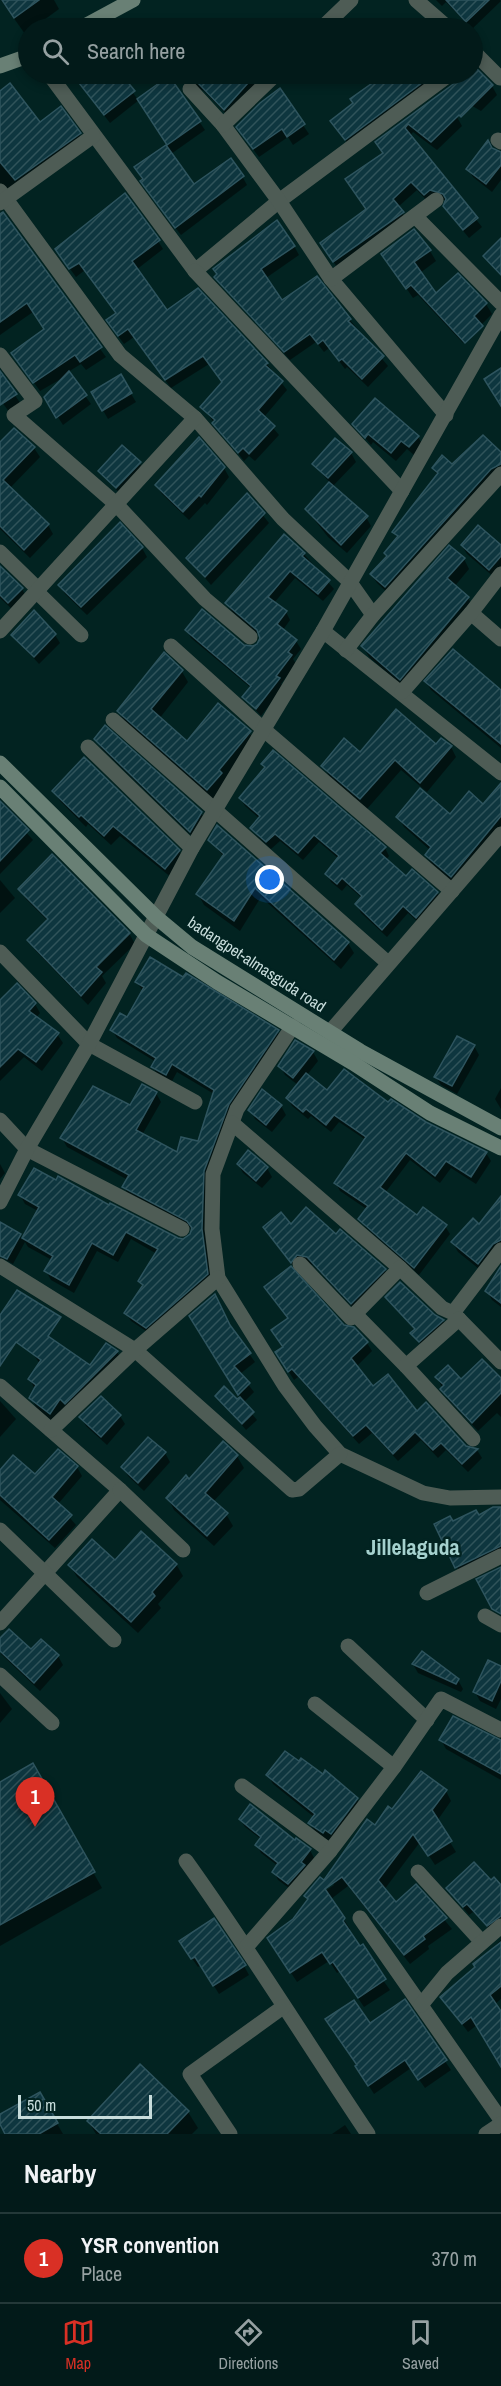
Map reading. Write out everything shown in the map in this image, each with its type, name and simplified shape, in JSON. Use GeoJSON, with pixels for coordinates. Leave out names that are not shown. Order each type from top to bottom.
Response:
{"type":"FeatureCollection","features":[{"type":"Feature","properties":{"kind":"street"},"geometry":{"type":"LineString","coordinates":[[100,18],[133,0]]}},
{"type":"Feature","properties":{"kind":"street"},"geometry":{"type":"LineString","coordinates":[[332,18],[351,0]]}},
{"type":"Feature","properties":{"kind":"street"},"geometry":{"type":"LineString","coordinates":[[416,0],[437,18]]}},
{"type":"Feature","properties":{"kind":"street"},"geometry":{"type":"LineString","coordinates":[[0,66],[18,60]]}},
{"type":"Feature","properties":{"kind":"street"},"geometry":{"type":"LineString","coordinates":[[483,62],[500,78]]}},
{"type":"Feature","properties":{"kind":"street"},"geometry":{"type":"LineString","coordinates":[[56,84],[195,271],[402,491]]}},
{"type":"Feature","properties":{"kind":"street"},"geometry":{"type":"LineString","coordinates":[[223,125],[266,84]]}},
{"type":"Feature","properties":{"kind":"street"},"geometry":{"type":"LineString","coordinates":[[195,271],[279,201],[437,84]]}},
{"type":"Feature","properties":{"kind":"street"},"geometry":{"type":"LineString","coordinates":[[190,89],[223,125],[279,201],[331,279],[446,415]]}},
{"type":"Feature","properties":{"kind":"street"},"geometry":{"type":"LineString","coordinates":[[93,136],[2,197],[120,355],[195,418],[283,519],[349,581],[373,615]]}},
{"type":"Feature","properties":{"kind":"street"},"geometry":{"type":"LineString","coordinates":[[331,279],[436,200]]}},
{"type":"Feature","properties":{"kind":"street"},"geometry":{"type":"LineString","coordinates":[[415,216],[501,303]]}},
{"type":"Feature","properties":{"kind":"street"},"geometry":{"type":"LineString","coordinates":[[0,1202],[27,1149],[88,1044],[192,848],[323,631],[349,581],[446,415],[501,315]]}},
{"type":"Feature","properties":{"kind":"street"},"geometry":{"type":"LineString","coordinates":[[0,355],[35,401],[14,415],[116,504],[205,599],[250,637]]}},
{"type":"Feature","properties":{"kind":"street"},"geometry":{"type":"LineString","coordinates":[[0,632],[195,418]]}},
{"type":"Feature","properties":{"kind":"street"},"geometry":{"type":"LineString","coordinates":[[346,650],[373,615],[501,474]]}},
{"type":"Feature","properties":{"kind":"street"},"geometry":{"type":"LineString","coordinates":[[0,552],[81,635]]}},
{"type":"Feature","properties":{"kind":"street"},"geometry":{"type":"LineString","coordinates":[[402,692],[471,613],[501,574]]}},
{"type":"Feature","properties":{"kind":"street"},"geometry":{"type":"LineString","coordinates":[[471,613],[501,639]]}},
{"type":"Feature","properties":{"kind":"street"},"geometry":{"type":"LineString","coordinates":[[323,631],[501,773]]}},
{"type":"Feature","properties":{"kind":"street"},"geometry":{"type":"LineString","coordinates":[[171,646],[263,729],[452,891]]}},
{"type":"Feature","properties":{"kind":"street"},"geometry":{"type":"LineString","coordinates":[[113,720],[388,963]]}},
{"type":"Feature","properties":{"kind":"street"},"geometry":{"type":"LineString","coordinates":[[88,747],[192,848]]}},
{"type":"Feature","properties":{"kind":"street","name":"badangpet-almasguda road"},"geometry":{"type":"LineString","coordinates":[[0,763],[156,917],[192,947],[330,1032],[443,1098],[501,1128]]}},
{"type":"Feature","properties":{"kind":"street","name":"badangpet-almasguda road"},"geometry":{"type":"LineString","coordinates":[[0,787],[146,935],[217,982],[293,1026],[430,1113],[501,1148]]}},
{"type":"Feature","properties":{"kind":"street"},"geometry":{"type":"LineString","coordinates":[[330,1032],[501,834]]}},
{"type":"Feature","properties":{"kind":"street"},"geometry":{"type":"LineString","coordinates":[[0,952],[88,1044],[195,1102]]}},
{"type":"Feature","properties":{"kind":"street"},"geometry":{"type":"LineString","coordinates":[[293,1026],[263,1067],[237,1109],[213,1174],[212,1229],[218,1278],[285,1386],[315,1426],[340,1454],[423,1493],[450,1498],[501,1497]]}},
{"type":"Feature","properties":{"kind":"street"},"geometry":{"type":"LineString","coordinates":[[0,1120],[27,1149],[182,1229]]}},
{"type":"Feature","properties":{"kind":"street"},"geometry":{"type":"LineString","coordinates":[[232,1123],[400,1268],[442,1308],[456,1316],[501,1362]]}},
{"type":"Feature","properties":{"kind":"street"},"geometry":{"type":"LineString","coordinates":[[406,1366],[456,1316],[501,1250]]}},
{"type":"Feature","properties":{"kind":"street"},"geometry":{"type":"LineString","coordinates":[[300,1264],[351,1318],[400,1268]]}},
{"type":"Feature","properties":{"kind":"street"},"geometry":{"type":"LineString","coordinates":[[0,1266],[135,1350],[292,1490],[299,1489],[340,1454]]}},
{"type":"Feature","properties":{"kind":"street"},"geometry":{"type":"LineString","coordinates":[[51,1430],[135,1350],[218,1278]]}},
{"type":"Feature","properties":{"kind":"street"},"geometry":{"type":"LineString","coordinates":[[354,1314],[406,1366],[473,1439]]}},
{"type":"Feature","properties":{"kind":"street"},"geometry":{"type":"LineString","coordinates":[[0,1386],[120,1490],[183,1551]]}},
{"type":"Feature","properties":{"kind":"street"},"geometry":{"type":"LineString","coordinates":[[0,1623],[120,1490]]}},
{"type":"Feature","properties":{"kind":"street"},"geometry":{"type":"LineString","coordinates":[[0,1530],[114,1640]]}},
{"type":"Feature","properties":{"kind":"street"},"geometry":{"type":"LineString","coordinates":[[427,1593],[501,1556]]}},
{"type":"Feature","properties":{"kind":"street"},"geometry":{"type":"LineString","coordinates":[[485,1616],[501,1625]]}},
{"type":"Feature","properties":{"kind":"street"},"geometry":{"type":"LineString","coordinates":[[348,1646],[427,1720]]}},
{"type":"Feature","properties":{"kind":"street"},"geometry":{"type":"LineString","coordinates":[[0,1676],[52,1723]]}},
{"type":"Feature","properties":{"kind":"street"},"geometry":{"type":"LineString","coordinates":[[247,1946],[330,1851],[394,1767],[441,1700],[501,1730]]}},
{"type":"Feature","properties":{"kind":"street"},"geometry":{"type":"LineString","coordinates":[[315,1704],[394,1767]]}},
{"type":"Feature","properties":{"kind":"street"},"geometry":{"type":"LineString","coordinates":[[242,1786],[330,1851]]}},
{"type":"Feature","properties":{"kind":"street"},"geometry":{"type":"LineString","coordinates":[[186,1861],[247,1946],[283,2007],[368,2134]]}},
{"type":"Feature","properties":{"kind":"street"},"geometry":{"type":"LineString","coordinates":[[418,1872],[481,1941]]}},
{"type":"Feature","properties":{"kind":"street"},"geometry":{"type":"LineString","coordinates":[[360,1918],[501,2122],[486,2134]]}},
{"type":"Feature","properties":{"kind":"street"},"geometry":{"type":"LineString","coordinates":[[421,2005],[447,1973],[481,1941],[501,1926]]}},
{"type":"Feature","properties":{"kind":"street"},"geometry":{"type":"LineString","coordinates":[[230,2134],[190,2074],[283,2007]]}},
{"type":"Feature","properties":{"kind":"building"},"geometry":{"type":"Polygon","coordinates":[[[2,0],[39,0],[14,18],[2,0]]]}},
{"type":"Feature","properties":{"kind":"building"},"geometry":{"type":"Polygon","coordinates":[[[446,0],[489,0],[470,18],[462,18],[446,0]]]}},
{"type":"Feature","properties":{"kind":"building"},"geometry":{"type":"Polygon","coordinates":[[[483,75],[493,85],[461,117],[459,115],[431,142],[408,124],[405,128],[478,218],[463,230],[443,206],[446,199],[443,194],[430,190],[424,195],[411,182],[393,199],[404,212],[333,262],[320,243],[366,209],[345,179],[383,153],[375,142],[453,84],[483,84],[483,75]]]}},
{"type":"Feature","properties":{"kind":"building"},"geometry":{"type":"Polygon","coordinates":[[[10,83],[40,122],[61,106],[81,133],[15,180],[0,162],[0,91],[10,83]]]}},
{"type":"Feature","properties":{"kind":"building"},"geometry":{"type":"Polygon","coordinates":[[[80,84],[129,84],[135,91],[104,115],[80,84]]]}},
{"type":"Feature","properties":{"kind":"building"},"geometry":{"type":"Polygon","coordinates":[[[158,84],[175,84],[201,121],[167,145],[137,99],[158,84]]]}},
{"type":"Feature","properties":{"kind":"building"},"geometry":{"type":"Polygon","coordinates":[[[199,84],[247,84],[224,110],[199,84]]]}},
{"type":"Feature","properties":{"kind":"building"},"geometry":{"type":"Polygon","coordinates":[[[371,84],[421,84],[345,140],[330,121],[353,103],[350,99],[371,84]]]}},
{"type":"Feature","properties":{"kind":"building"},"geometry":{"type":"Polygon","coordinates":[[[280,88],[305,124],[287,137],[282,129],[253,149],[236,127],[260,103],[280,88]]]}},
{"type":"Feature","properties":{"kind":"building"},"geometry":{"type":"Polygon","coordinates":[[[488,140],[492,148],[501,152],[501,165],[486,184],[466,169],[488,140]]]}},
{"type":"Feature","properties":{"kind":"building"},"geometry":{"type":"Polygon","coordinates":[[[166,145],[194,184],[231,158],[244,176],[175,228],[140,181],[143,179],[134,167],[166,145]]]}},
{"type":"Feature","properties":{"kind":"building"},"geometry":{"type":"Polygon","coordinates":[[[125,193],[160,240],[132,261],[167,310],[198,288],[268,363],[265,365],[283,381],[258,410],[275,426],[249,454],[243,448],[238,453],[212,423],[215,420],[200,407],[222,382],[203,356],[165,380],[128,329],[118,336],[106,320],[116,313],[79,263],[69,269],[55,249],[125,193]]]}},
{"type":"Feature","properties":{"kind":"building"},"geometry":{"type":"Polygon","coordinates":[[[3,212],[102,347],[80,362],[75,355],[33,383],[11,353],[44,329],[27,303],[0,322],[0,214],[3,212]]]}},
{"type":"Feature","properties":{"kind":"building"},"geometry":{"type":"Polygon","coordinates":[[[277,220],[295,246],[261,269],[282,300],[317,276],[351,319],[348,321],[384,356],[362,379],[342,359],[339,361],[323,340],[318,344],[310,334],[284,352],[214,277],[217,274],[213,269],[277,220]]]}},
{"type":"Feature","properties":{"kind":"building"},"geometry":{"type":"Polygon","coordinates":[[[414,229],[431,250],[414,262],[436,293],[458,273],[487,303],[474,316],[483,326],[465,343],[411,285],[406,289],[381,254],[414,229]]]}},
{"type":"Feature","properties":{"kind":"building"},"geometry":{"type":"Polygon","coordinates":[[[501,238],[501,275],[483,256],[501,238]]]}},
{"type":"Feature","properties":{"kind":"building"},"geometry":{"type":"Polygon","coordinates":[[[501,368],[501,406],[484,379],[501,368]]]}},
{"type":"Feature","properties":{"kind":"building"},"geometry":{"type":"Polygon","coordinates":[[[0,371],[17,394],[0,405],[0,371]]]}},
{"type":"Feature","properties":{"kind":"building"},"geometry":{"type":"Polygon","coordinates":[[[69,371],[87,395],[56,418],[44,397],[69,371]]]}},
{"type":"Feature","properties":{"kind":"building"},"geometry":{"type":"Polygon","coordinates":[[[121,374],[132,393],[102,411],[91,392],[121,374]]]}},
{"type":"Feature","properties":{"kind":"building"},"geometry":{"type":"Polygon","coordinates":[[[375,398],[419,436],[409,447],[401,441],[391,453],[368,434],[365,438],[352,424],[375,398]]]}},
{"type":"Feature","properties":{"kind":"building"},"geometry":{"type":"Polygon","coordinates":[[[14,428],[35,447],[3,480],[49,524],[24,550],[0,526],[0,442],[14,428]]]}},
{"type":"Feature","properties":{"kind":"building"},"geometry":{"type":"Polygon","coordinates":[[[483,435],[501,452],[501,464],[491,469],[385,587],[370,574],[387,556],[384,553],[398,536],[392,532],[438,473],[432,468],[442,455],[452,464],[483,435]]]}},
{"type":"Feature","properties":{"kind":"building"},"geometry":{"type":"Polygon","coordinates":[[[199,437],[225,467],[201,497],[199,495],[183,512],[155,485],[199,437]]]}},
{"type":"Feature","properties":{"kind":"building"},"geometry":{"type":"Polygon","coordinates":[[[335,438],[352,452],[328,478],[312,464],[335,438]]]}},
{"type":"Feature","properties":{"kind":"building"},"geometry":{"type":"Polygon","coordinates":[[[122,445],[141,462],[116,488],[98,471],[122,445]]]}},
{"type":"Feature","properties":{"kind":"building"},"geometry":{"type":"Polygon","coordinates":[[[329,482],[368,516],[341,545],[305,509],[329,482]]]}},
{"type":"Feature","properties":{"kind":"building"},"geometry":{"type":"Polygon","coordinates":[[[247,493],[265,513],[205,577],[186,558],[247,493]]]}},
{"type":"Feature","properties":{"kind":"building"},"geometry":{"type":"Polygon","coordinates":[[[120,522],[143,547],[81,607],[58,585],[120,522]]]}},
{"type":"Feature","properties":{"kind":"building"},"geometry":{"type":"Polygon","coordinates":[[[478,525],[501,545],[501,556],[489,570],[461,545],[478,525]]]}},
{"type":"Feature","properties":{"kind":"building"},"geometry":{"type":"Polygon","coordinates":[[[284,534],[305,553],[302,556],[330,580],[318,594],[290,571],[268,597],[287,611],[277,624],[297,640],[288,652],[292,655],[276,676],[280,678],[256,709],[242,697],[251,686],[185,630],[202,609],[244,645],[257,644],[260,638],[257,630],[225,603],[284,534]]]}},
{"type":"Feature","properties":{"kind":"building"},"geometry":{"type":"Polygon","coordinates":[[[449,545],[465,558],[447,578],[469,597],[400,680],[361,646],[449,545]]]}},
{"type":"Feature","properties":{"kind":"building"},"geometry":{"type":"Polygon","coordinates":[[[0,566],[23,588],[8,603],[0,595],[0,566]]]}},
{"type":"Feature","properties":{"kind":"building"},"geometry":{"type":"Polygon","coordinates":[[[34,610],[56,634],[34,657],[11,635],[34,610]]]}},
{"type":"Feature","properties":{"kind":"building"},"geometry":{"type":"Polygon","coordinates":[[[453,649],[501,690],[501,744],[424,681],[453,649]]]}},
{"type":"Feature","properties":{"kind":"building"},"geometry":{"type":"Polygon","coordinates":[[[164,652],[183,670],[151,709],[187,741],[218,703],[251,731],[219,770],[222,773],[207,790],[117,711],[164,652]]]}},
{"type":"Feature","properties":{"kind":"building"},"geometry":{"type":"Polygon","coordinates":[[[396,709],[436,744],[441,738],[452,746],[420,783],[395,760],[360,799],[321,766],[344,738],[360,752],[396,709]]]}},
{"type":"Feature","properties":{"kind":"building"},"geometry":{"type":"Polygon","coordinates":[[[105,725],[202,812],[190,832],[94,739],[105,725]]]}},
{"type":"Feature","properties":{"kind":"building"},"geometry":{"type":"Polygon","coordinates":[[[273,750],[386,847],[380,853],[406,876],[412,869],[438,892],[416,918],[403,906],[382,930],[355,904],[362,896],[342,878],[337,884],[325,874],[339,856],[314,835],[298,853],[275,834],[266,842],[250,828],[260,816],[239,798],[265,767],[261,764],[273,750]]]}},
{"type":"Feature","properties":{"kind":"building"},"geometry":{"type":"Polygon","coordinates":[[[84,757],[180,850],[165,869],[113,826],[104,836],[81,815],[79,817],[52,791],[84,757]]]}},
{"type":"Feature","properties":{"kind":"building"},"geometry":{"type":"Polygon","coordinates":[[[501,783],[501,816],[451,877],[425,855],[431,847],[396,817],[420,788],[450,814],[469,791],[483,804],[501,783]]]}},
{"type":"Feature","properties":{"kind":"building"},"geometry":{"type":"Polygon","coordinates":[[[0,801],[29,830],[0,861],[0,801]]]}},
{"type":"Feature","properties":{"kind":"building"},"geometry":{"type":"Polygon","coordinates":[[[217,825],[349,942],[334,960],[255,888],[234,921],[196,894],[224,854],[208,840],[217,825]]]}},
{"type":"Feature","properties":{"kind":"building"},"geometry":{"type":"Polygon","coordinates":[[[52,854],[130,933],[96,967],[102,972],[81,996],[27,940],[48,919],[18,889],[52,854]]]}},
{"type":"Feature","properties":{"kind":"building"},"geometry":{"type":"Polygon","coordinates":[[[150,957],[183,977],[186,973],[279,1030],[229,1104],[204,1171],[202,1229],[208,1274],[146,1328],[124,1313],[143,1285],[138,1281],[158,1249],[126,1232],[113,1255],[92,1243],[69,1285],[44,1271],[53,1256],[22,1238],[39,1207],[18,1195],[34,1168],[56,1180],[58,1176],[109,1205],[110,1203],[178,1238],[183,1239],[190,1234],[192,1228],[187,1221],[122,1187],[129,1175],[60,1138],[93,1086],[130,1105],[142,1084],[157,1092],[136,1130],[177,1152],[181,1137],[198,1141],[214,1090],[172,1064],[166,1075],[151,1067],[156,1058],[110,1030],[120,1013],[127,1017],[144,987],[135,982],[150,957]]]}},
{"type":"Feature","properties":{"kind":"building"},"geometry":{"type":"Polygon","coordinates":[[[17,983],[36,1003],[29,1011],[59,1033],[36,1062],[18,1049],[0,1067],[0,1000],[17,983]]]}},
{"type":"Feature","properties":{"kind":"building"},"geometry":{"type":"Polygon","coordinates":[[[457,1036],[475,1045],[452,1086],[434,1077],[457,1036]]]}},
{"type":"Feature","properties":{"kind":"building"},"geometry":{"type":"Polygon","coordinates":[[[295,1040],[314,1051],[293,1078],[278,1066],[295,1040]]]}},
{"type":"Feature","properties":{"kind":"building"},"geometry":{"type":"Polygon","coordinates":[[[344,1069],[388,1102],[391,1099],[426,1122],[487,1152],[471,1177],[446,1161],[435,1176],[406,1153],[380,1187],[417,1215],[423,1207],[447,1225],[414,1268],[358,1219],[368,1206],[334,1183],[366,1137],[334,1115],[326,1125],[306,1109],[303,1112],[286,1098],[306,1073],[327,1090],[344,1069]]]}},
{"type":"Feature","properties":{"kind":"building"},"geometry":{"type":"Polygon","coordinates":[[[262,1089],[282,1105],[266,1125],[248,1110],[262,1089]]]}},
{"type":"Feature","properties":{"kind":"building"},"geometry":{"type":"Polygon","coordinates":[[[248,1150],[268,1167],[256,1181],[237,1164],[248,1150]]]}},
{"type":"Feature","properties":{"kind":"building"},"geometry":{"type":"Polygon","coordinates":[[[501,1196],[501,1240],[493,1244],[478,1264],[451,1242],[473,1218],[479,1224],[501,1196]]]}},
{"type":"Feature","properties":{"kind":"building"},"geometry":{"type":"Polygon","coordinates":[[[306,1207],[336,1234],[340,1229],[386,1269],[351,1304],[307,1257],[297,1255],[291,1263],[263,1227],[281,1212],[291,1224],[306,1207]]]}},
{"type":"Feature","properties":{"kind":"building"},"geometry":{"type":"Polygon","coordinates":[[[0,1222],[21,1234],[7,1259],[0,1256],[0,1222]]]}},
{"type":"Feature","properties":{"kind":"building"},"geometry":{"type":"Polygon","coordinates":[[[291,1266],[344,1325],[354,1327],[368,1342],[351,1358],[373,1386],[388,1374],[417,1411],[426,1402],[466,1446],[478,1449],[462,1464],[441,1443],[433,1450],[415,1432],[393,1454],[366,1425],[353,1436],[292,1369],[288,1372],[275,1352],[283,1347],[271,1330],[288,1318],[264,1287],[291,1266]]]}},
{"type":"Feature","properties":{"kind":"building"},"geometry":{"type":"Polygon","coordinates":[[[501,1266],[501,1303],[485,1291],[501,1266]]]}},
{"type":"Feature","properties":{"kind":"building"},"geometry":{"type":"Polygon","coordinates":[[[400,1282],[435,1315],[444,1320],[419,1342],[410,1333],[415,1329],[385,1297],[400,1282]]]}},
{"type":"Feature","properties":{"kind":"building"},"geometry":{"type":"Polygon","coordinates":[[[17,1290],[61,1317],[48,1336],[90,1365],[106,1343],[118,1351],[65,1404],[60,1399],[50,1414],[29,1398],[36,1385],[28,1379],[41,1360],[16,1342],[0,1366],[0,1315],[17,1290]]]}},
{"type":"Feature","properties":{"kind":"building"},"geometry":{"type":"Polygon","coordinates":[[[215,1294],[230,1325],[251,1353],[234,1366],[250,1383],[238,1395],[189,1316],[215,1294]]]}},
{"type":"Feature","properties":{"kind":"building"},"geometry":{"type":"Polygon","coordinates":[[[482,1359],[501,1378],[501,1393],[472,1423],[440,1389],[444,1385],[435,1377],[448,1365],[461,1379],[482,1359]]]}},
{"type":"Feature","properties":{"kind":"building"},"geometry":{"type":"Polygon","coordinates":[[[224,1386],[237,1399],[240,1397],[254,1412],[242,1424],[215,1396],[224,1386]]]}},
{"type":"Feature","properties":{"kind":"building"},"geometry":{"type":"Polygon","coordinates":[[[101,1396],[121,1415],[101,1437],[79,1417],[101,1396]]]}},
{"type":"Feature","properties":{"kind":"building"},"geometry":{"type":"Polygon","coordinates":[[[148,1437],[166,1452],[138,1483],[121,1467],[148,1437]]]}},
{"type":"Feature","properties":{"kind":"building"},"geometry":{"type":"Polygon","coordinates":[[[223,1441],[238,1455],[205,1493],[228,1513],[207,1536],[166,1498],[186,1475],[189,1479],[223,1441]]]}},
{"type":"Feature","properties":{"kind":"building"},"geometry":{"type":"Polygon","coordinates":[[[58,1449],[78,1466],[52,1497],[72,1515],[49,1540],[0,1495],[0,1470],[13,1455],[35,1474],[58,1449]]]}},
{"type":"Feature","properties":{"kind":"building"},"geometry":{"type":"Polygon","coordinates":[[[493,1507],[501,1507],[501,1546],[455,1568],[434,1524],[450,1516],[453,1521],[476,1510],[479,1515],[493,1507]]]}},
{"type":"Feature","properties":{"kind":"building"},"geometry":{"type":"Polygon","coordinates":[[[141,1531],[177,1564],[152,1592],[155,1596],[131,1622],[68,1565],[92,1539],[115,1560],[141,1531]]]}},
{"type":"Feature","properties":{"kind":"building"},"geometry":{"type":"Polygon","coordinates":[[[501,1567],[501,1614],[492,1609],[476,1579],[501,1567]]]}},
{"type":"Feature","properties":{"kind":"building"},"geometry":{"type":"Polygon","coordinates":[[[9,1629],[31,1649],[41,1639],[59,1655],[34,1683],[0,1651],[0,1638],[9,1629]]]}},
{"type":"Feature","properties":{"kind":"building"},"geometry":{"type":"Polygon","coordinates":[[[422,1651],[459,1679],[456,1684],[412,1664],[422,1651]]]}},
{"type":"Feature","properties":{"kind":"building"},"geometry":{"type":"Polygon","coordinates":[[[488,1660],[501,1666],[501,1681],[492,1701],[473,1692],[488,1660]]]}},
{"type":"Feature","properties":{"kind":"building"},"geometry":{"type":"Polygon","coordinates":[[[453,1716],[501,1740],[501,1774],[439,1740],[453,1716]]]}},
{"type":"Feature","properties":{"kind":"building"},"geometry":{"type":"Polygon","coordinates":[[[285,1751],[299,1761],[301,1758],[323,1774],[325,1770],[358,1798],[331,1834],[325,1830],[323,1833],[308,1823],[315,1814],[266,1775],[285,1751]]]}},
{"type":"Feature","properties":{"kind":"building"},"geometry":{"type":"Polygon","coordinates":[[[33,1763],[95,1872],[0,1925],[0,1782],[33,1763]]]}},
{"type":"Feature","properties":{"kind":"building"},"geometry":{"type":"Polygon","coordinates":[[[421,1771],[447,1790],[432,1810],[452,1841],[428,1856],[413,1834],[378,1880],[396,1902],[416,1884],[447,1918],[423,1936],[425,1939],[404,1955],[342,1877],[325,1889],[345,1918],[343,1921],[360,1946],[363,1944],[386,1979],[358,1998],[333,1962],[330,1964],[322,1952],[290,1973],[267,1938],[293,1919],[308,1899],[304,1896],[320,1877],[324,1880],[367,1819],[375,1825],[388,1806],[392,1809],[421,1771]]]}},
{"type":"Feature","properties":{"kind":"building"},"geometry":{"type":"Polygon","coordinates":[[[250,1804],[295,1840],[296,1838],[311,1849],[301,1862],[305,1865],[288,1884],[272,1872],[278,1863],[255,1845],[261,1837],[239,1819],[250,1804]]]}},
{"type":"Feature","properties":{"kind":"building"},"geometry":{"type":"Polygon","coordinates":[[[474,1862],[491,1880],[494,1877],[501,1885],[501,1916],[487,1926],[467,1904],[463,1907],[446,1888],[474,1862]]]}},
{"type":"Feature","properties":{"kind":"building"},"geometry":{"type":"Polygon","coordinates":[[[214,1918],[246,1965],[213,1986],[195,1957],[191,1959],[179,1941],[214,1918]]]}},
{"type":"Feature","properties":{"kind":"building"},"geometry":{"type":"Polygon","coordinates":[[[501,1942],[501,1986],[490,1995],[501,2011],[501,2067],[471,2017],[462,2024],[440,1997],[475,1967],[473,1964],[501,1942]]]}},
{"type":"Feature","properties":{"kind":"building"},"geometry":{"type":"Polygon","coordinates":[[[405,1999],[447,2060],[418,2080],[405,2060],[368,2086],[355,2066],[357,2065],[325,2019],[354,2000],[370,2023],[405,1999]]]}},
{"type":"Feature","properties":{"kind":"building"},"geometry":{"type":"Polygon","coordinates":[[[140,2064],[189,2111],[167,2134],[101,2134],[87,2121],[140,2064]]]}},
{"type":"Feature","properties":{"kind":"building"},"geometry":{"type":"Polygon","coordinates":[[[40,2092],[58,2123],[39,2134],[5,2134],[0,2124],[0,2114],[40,2092]]]}},
{"type":"Feature","properties":{"kind":"place","name":"YSR convention"},"geometry":{"type":"Point","coordinates":[35,1827]}},
{"type":"Feature","properties":{"kind":"district","name":"Jillelaguda"},"geometry":{"type":"Point","coordinates":[413,1547]}}]}
